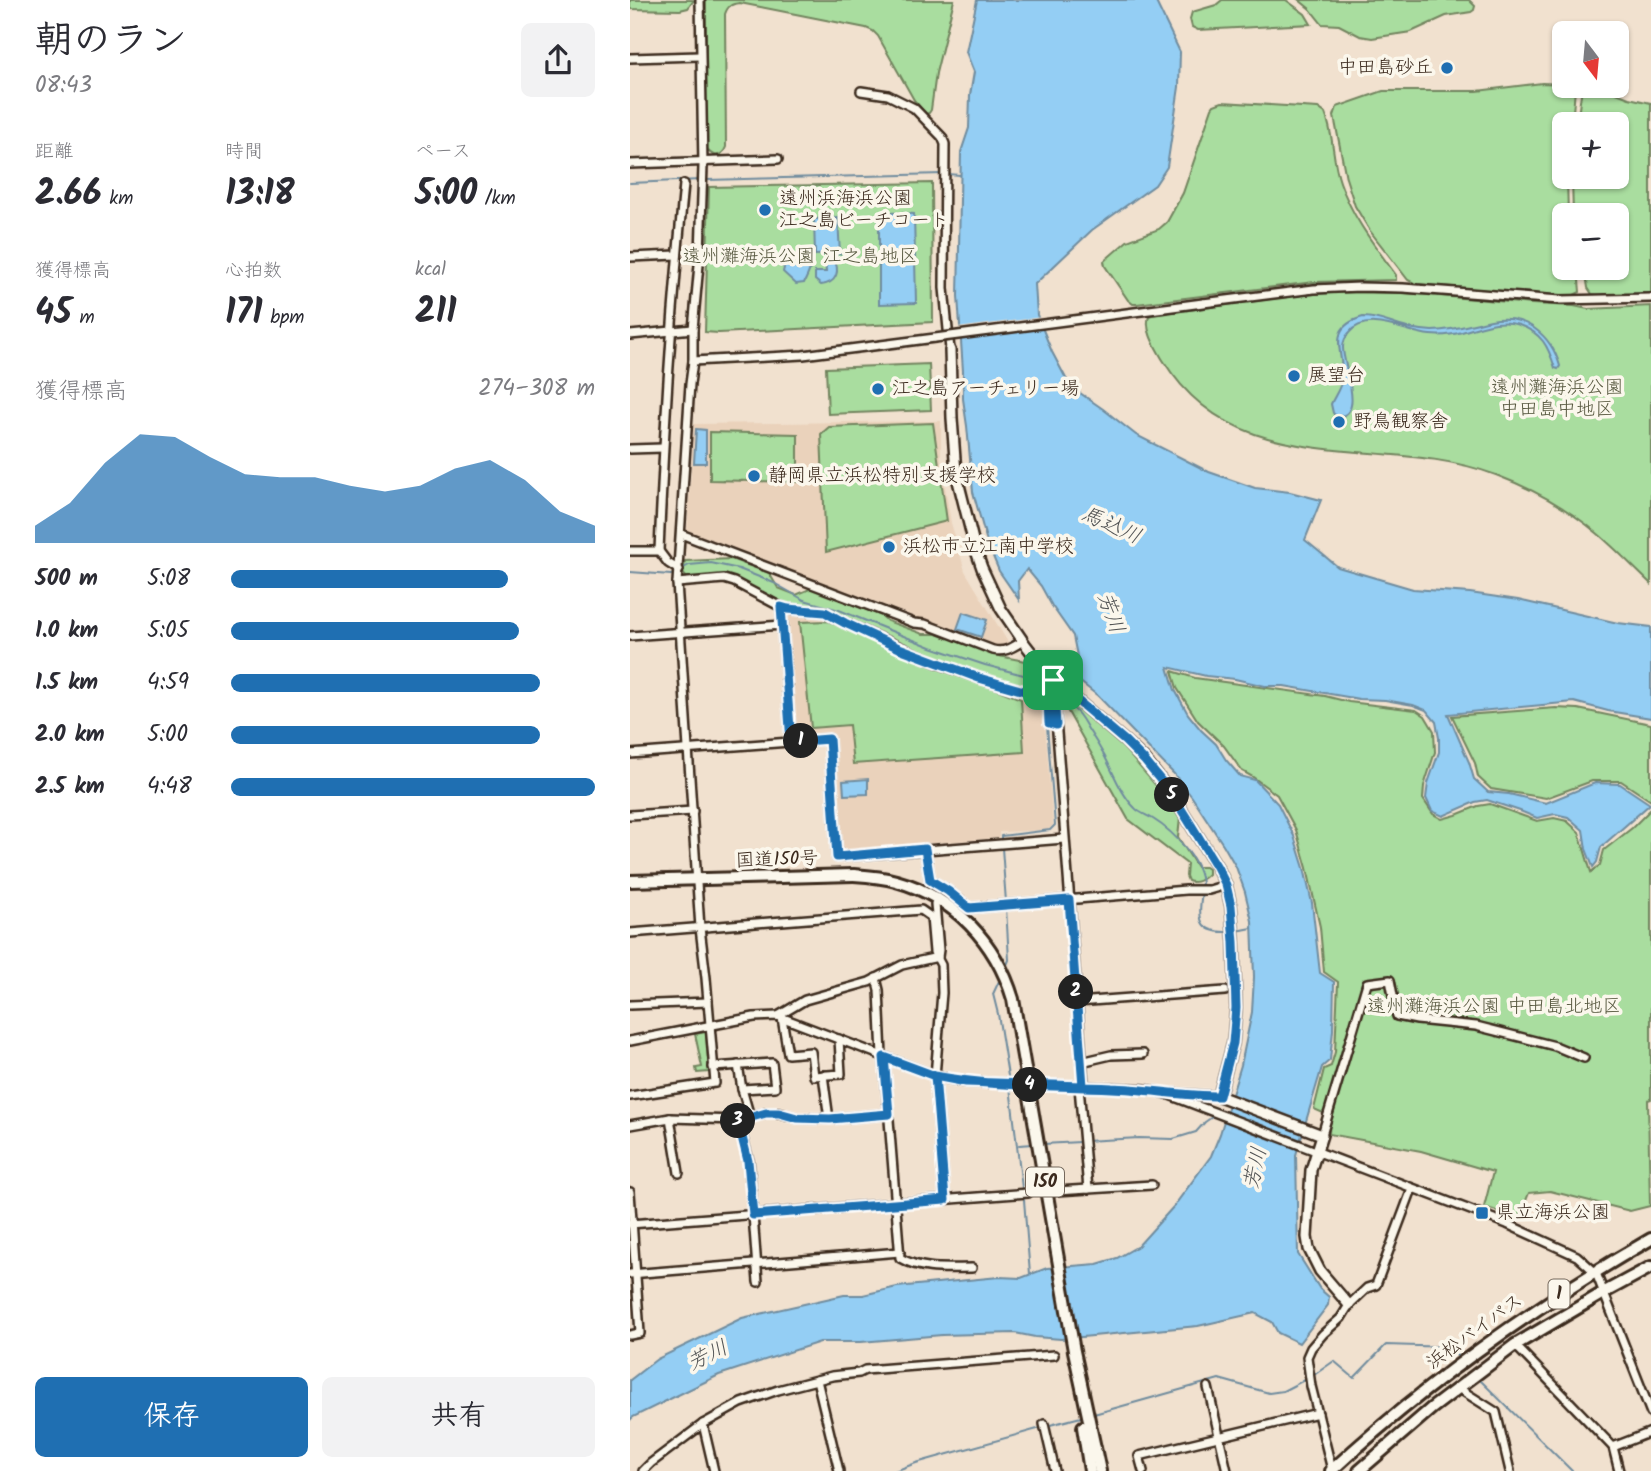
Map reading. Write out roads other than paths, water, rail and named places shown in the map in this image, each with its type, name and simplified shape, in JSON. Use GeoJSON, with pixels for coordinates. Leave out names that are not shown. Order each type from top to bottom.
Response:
{"type":"FeatureCollection","features":[{"type":"Feature","properties":{"kind":"highway","name":"国道150号"},"geometry":{"type":"LineString","coordinates":[[630,881],[853,875],[895,881],[942,901],[972,926],[991,949],[1008,981],[1013,999],[1074,1351],[1100,1471]]}},
{"type":"Feature","properties":{"kind":"highway","name":"浜松バイパス"},"geometry":{"type":"LineString","coordinates":[[1332,1471],[1408,1404],[1471,1355],[1544,1304],[1651,1239]]}},
{"type":"Feature","properties":{"kind":"highway","name":"浜松バイパス"},"geometry":{"type":"LineString","coordinates":[[1359,1471],[1404,1431],[1515,1345],[1651,1267]]}},
{"type":"Feature","properties":{"kind":"highway","name":"国道150号"},"geometry":{"type":"LineString","coordinates":[[1074,1351],[1090,1471]]}},
{"type":"Feature","properties":{"kind":"main road"},"geometry":{"type":"LineString","coordinates":[[950,350],[956,473],[982,568],[1002,609],[1053,680],[1144,760],[1177,802],[1226,885],[1234,942],[1236,1008],[1233,1043],[1219,1096],[1322,1135],[1311,1170],[1307,1237],[1309,1249],[1320,1272],[1349,1305]]}},
{"type":"Feature","properties":{"kind":"street"},"geometry":{"type":"LineString","coordinates":[[630,1096],[715,1083],[700,928],[677,583],[700,254],[703,164],[700,0]]}},
{"type":"Feature","properties":{"kind":"street"},"geometry":{"type":"LineString","coordinates":[[630,58],[701,55]]}},
{"type":"Feature","properties":{"kind":"street"},"geometry":{"type":"LineString","coordinates":[[861,91],[888,95],[914,108],[942,136],[946,150],[944,288],[950,350]]}},
{"type":"Feature","properties":{"kind":"street"},"geometry":{"type":"LineString","coordinates":[[630,164],[703,164],[778,159]]}},
{"type":"Feature","properties":{"kind":"street"},"geometry":{"type":"LineString","coordinates":[[679,570],[668,563],[659,551],[663,447],[684,184]]}},
{"type":"Feature","properties":{"kind":"street"},"geometry":{"type":"LineString","coordinates":[[630,257],[677,255]]}},
{"type":"Feature","properties":{"kind":"street"},"geometry":{"type":"LineString","coordinates":[[693,361],[803,355],[1299,290],[1360,286],[1546,300],[1651,298]]}},
{"type":"Feature","properties":{"kind":"street"},"geometry":{"type":"LineString","coordinates":[[630,335],[693,329]]}},
{"type":"Feature","properties":{"kind":"street"},"geometry":{"type":"LineString","coordinates":[[630,449],[663,447]]}},
{"type":"Feature","properties":{"kind":"street"},"geometry":{"type":"LineString","coordinates":[[681,534],[914,623],[925,624],[993,650],[1000,652],[1023,640]]}},
{"type":"Feature","properties":{"kind":"street"},"geometry":{"type":"LineString","coordinates":[[630,551],[659,551]]}},
{"type":"Feature","properties":{"kind":"street"},"geometry":{"type":"LineString","coordinates":[[677,583],[724,579],[781,607],[825,612],[899,648],[948,667],[1048,698],[1049,723],[1056,725]]}},
{"type":"Feature","properties":{"kind":"street"},"geometry":{"type":"LineString","coordinates":[[781,607],[791,742]]}},
{"type":"Feature","properties":{"kind":"street"},"geometry":{"type":"LineString","coordinates":[[630,636],[783,625]]}},
{"type":"Feature","properties":{"kind":"street"},"geometry":{"type":"LineString","coordinates":[[1053,680],[1088,1189]]}},
{"type":"Feature","properties":{"kind":"street"},"geometry":{"type":"LineString","coordinates":[[630,754],[829,739],[837,857],[1064,839]]}},
{"type":"Feature","properties":{"kind":"street"},"geometry":{"type":"LineString","coordinates":[[630,815],[693,811]]}},
{"type":"Feature","properties":{"kind":"street"},"geometry":{"type":"LineString","coordinates":[[928,849],[933,877]]}},
{"type":"Feature","properties":{"kind":"street"},"geometry":{"type":"LineString","coordinates":[[928,849],[930,880],[969,908],[1209,890],[1226,885]]}},
{"type":"Feature","properties":{"kind":"street"},"geometry":{"type":"LineString","coordinates":[[935,904],[938,957]]}},
{"type":"Feature","properties":{"kind":"street"},"geometry":{"type":"LineString","coordinates":[[630,933],[921,910],[930,917],[934,952],[941,965],[942,993],[935,1076],[945,1200]]}},
{"type":"Feature","properties":{"kind":"street"},"geometry":{"type":"LineString","coordinates":[[780,1017],[804,1000],[869,982],[902,965],[938,957]]}},
{"type":"Feature","properties":{"kind":"street"},"geometry":{"type":"LineString","coordinates":[[876,978],[900,1258],[926,1268],[972,1268]]}},
{"type":"Feature","properties":{"kind":"street"},"geometry":{"type":"LineString","coordinates":[[1322,1135],[1367,983],[1390,980],[1397,1016],[1476,1026],[1555,1046],[1584,1058]]}},
{"type":"Feature","properties":{"kind":"street"},"geometry":{"type":"LineString","coordinates":[[1077,1002],[1225,991]]}},
{"type":"Feature","properties":{"kind":"street"},"geometry":{"type":"LineString","coordinates":[[630,1005],[708,1002]]}},
{"type":"Feature","properties":{"kind":"street"},"geometry":{"type":"LineString","coordinates":[[630,1041],[754,1017],[780,1017],[935,1076],[966,1082],[1081,1086],[1219,1096]]}},
{"type":"Feature","properties":{"kind":"street"},"geometry":{"type":"LineString","coordinates":[[780,1017],[788,1054],[811,1052],[814,1076],[841,1074],[839,1039]]}},
{"type":"Feature","properties":{"kind":"street"},"geometry":{"type":"LineString","coordinates":[[1081,1062],[1111,1055],[1143,1054]]}},
{"type":"Feature","properties":{"kind":"street"},"geometry":{"type":"LineString","coordinates":[[713,1067],[772,1063],[775,1087],[742,1090]]}},
{"type":"Feature","properties":{"kind":"street"},"geometry":{"type":"LineString","coordinates":[[737,1065],[750,1117]]}},
{"type":"Feature","properties":{"kind":"street"},"geometry":{"type":"LineString","coordinates":[[823,1075],[830,1119]]}},
{"type":"Feature","properties":{"kind":"street"},"geometry":{"type":"LineString","coordinates":[[1164,1093],[1507,1224],[1577,1256],[1596,1273],[1651,1413]]}},
{"type":"Feature","properties":{"kind":"street"},"geometry":{"type":"LineString","coordinates":[[630,1125],[670,1118],[738,1121],[766,1113],[830,1119],[889,1114]]}},
{"type":"Feature","properties":{"kind":"street"},"geometry":{"type":"LineString","coordinates":[[670,1118],[679,1173]]}},
{"type":"Feature","properties":{"kind":"street"},"geometry":{"type":"LineString","coordinates":[[738,1121],[748,1161],[758,1282]]}},
{"type":"Feature","properties":{"kind":"street"},"geometry":{"type":"LineString","coordinates":[[1057,1191],[1152,1185]]}},
{"type":"Feature","properties":{"kind":"street"},"geometry":{"type":"LineString","coordinates":[[1332,1471],[1310,1381],[1307,1357],[1323,1334],[1342,1318],[1349,1305],[1367,1288],[1376,1285],[1412,1189]]}},
{"type":"Feature","properties":{"kind":"street"},"geometry":{"type":"LineString","coordinates":[[630,1192],[633,1274],[640,1333],[630,1335]]}},
{"type":"Feature","properties":{"kind":"street"},"geometry":{"type":"LineString","coordinates":[[631,1224],[1028,1193]]}},
{"type":"Feature","properties":{"kind":"street"},"geometry":{"type":"LineString","coordinates":[[633,1274],[900,1252]]}},
{"type":"Feature","properties":{"kind":"street"},"geometry":{"type":"LineString","coordinates":[[1515,1345],[1613,1447],[1619,1471]]}},
{"type":"Feature","properties":{"kind":"street"},"geometry":{"type":"LineString","coordinates":[[643,1471],[703,1424],[741,1404],[778,1390],[865,1370],[1055,1355]]}},
{"type":"Feature","properties":{"kind":"street"},"geometry":{"type":"LineString","coordinates":[[817,1380],[839,1471]]}},
{"type":"Feature","properties":{"kind":"street"},"geometry":{"type":"LineString","coordinates":[[1462,1386],[1496,1412],[1510,1471]]}},
{"type":"Feature","properties":{"kind":"street"},"geometry":{"type":"LineString","coordinates":[[1208,1387],[1227,1471]]}},
{"type":"Feature","properties":{"kind":"street"},"geometry":{"type":"LineString","coordinates":[[1143,1471],[1139,1456],[1318,1412]]}},
{"type":"Feature","properties":{"kind":"street"},"geometry":{"type":"LineString","coordinates":[[703,1424],[715,1471]]}},
{"type":"Feature","properties":{"kind":"street"},"geometry":{"type":"LineString","coordinates":[[1045,1428],[1055,1471]]}},
{"type":"Feature","properties":{"kind":"street"},"geometry":{"type":"LineString","coordinates":[[1613,1447],[1651,1432]]}},
{"type":"Feature","properties":{"kind":"water"},"geometry":{"type":"Polygon","coordinates":[[[977,0],[1155,0],[1180,52],[1179,87],[1167,167],[1155,185],[1092,230],[1035,284],[1037,315],[1070,386],[1136,435],[1209,472],[1255,488],[1290,492],[1321,500],[1305,540],[1338,567],[1413,589],[1518,600],[1618,623],[1651,627],[1651,718],[1574,702],[1448,714],[1474,779],[1488,792],[1546,803],[1595,783],[1620,784],[1650,804],[1601,847],[1593,867],[1583,830],[1568,817],[1555,814],[1537,818],[1487,800],[1475,802],[1443,816],[1432,811],[1426,798],[1428,783],[1439,752],[1439,738],[1436,722],[1426,710],[1385,700],[1359,699],[1284,686],[1265,686],[1168,667],[1175,690],[1188,714],[1216,744],[1240,776],[1255,780],[1278,804],[1294,836],[1304,868],[1312,903],[1320,973],[1334,982],[1330,1060],[1322,1067],[1296,1155],[1298,1254],[1320,1289],[1329,1297],[1328,1305],[1299,1343],[1278,1333],[1272,1322],[1255,1313],[1198,1326],[1061,1339],[1015,1333],[820,1342],[719,1375],[630,1420],[630,1380],[657,1359],[742,1318],[844,1295],[863,1295],[897,1287],[999,1277],[1021,1278],[1047,1268],[1097,1264],[1117,1258],[1138,1246],[1174,1206],[1211,1156],[1241,1065],[1252,1012],[1254,977],[1252,921],[1236,867],[1192,797],[1174,774],[1098,696],[1074,677],[1079,666],[1073,636],[1027,569],[1018,581],[1019,600],[999,571],[987,542],[973,492],[963,399],[958,296],[961,152],[969,128],[974,72],[966,52],[977,0]]]}},
{"type":"Feature","properties":{"kind":"water"},"geometry":{"type":"Polygon","coordinates":[[[879,212],[914,214],[916,303],[879,304],[879,212]]]}},
{"type":"Feature","properties":{"kind":"water"},"geometry":{"type":"Polygon","coordinates":[[[838,218],[840,254],[815,255],[814,219],[838,218]]]}},
{"type":"Feature","properties":{"kind":"water"},"geometry":{"type":"Polygon","coordinates":[[[833,257],[837,267],[836,276],[831,282],[821,285],[815,280],[815,272],[826,272],[825,261],[833,257]]]}},
{"type":"Feature","properties":{"kind":"water"},"geometry":{"type":"Polygon","coordinates":[[[787,258],[794,267],[809,261],[810,270],[804,283],[796,284],[783,272],[781,264],[787,258]]]}},
{"type":"Feature","properties":{"kind":"water"},"geometry":{"type":"Polygon","coordinates":[[[1363,317],[1432,331],[1455,329],[1491,320],[1515,320],[1525,323],[1543,336],[1560,366],[1555,368],[1547,347],[1539,336],[1512,323],[1490,324],[1450,335],[1430,335],[1366,323],[1357,326],[1344,341],[1352,400],[1345,415],[1336,416],[1331,404],[1342,378],[1340,334],[1344,327],[1363,317]]]}},
{"type":"Feature","properties":{"kind":"water"},"geometry":{"type":"Polygon","coordinates":[[[696,429],[706,430],[706,463],[694,463],[696,429]]]}},
{"type":"Feature","properties":{"kind":"water"},"geometry":{"type":"Polygon","coordinates":[[[963,612],[987,620],[981,637],[957,629],[963,612]]]}},
{"type":"Feature","properties":{"kind":"water"},"geometry":{"type":"Polygon","coordinates":[[[868,779],[868,794],[844,795],[843,781],[868,779]]]}},
{"type":"Feature","properties":{"kind":"waterway"},"geometry":{"type":"LineString","coordinates":[[707,180],[943,174]]}},
{"type":"Feature","properties":{"kind":"waterway"},"geometry":{"type":"LineString","coordinates":[[948,174],[960,175]]}},
{"type":"Feature","properties":{"kind":"waterway"},"geometry":{"type":"LineString","coordinates":[[630,183],[701,180]]}},
{"type":"Feature","properties":{"kind":"waterway"},"geometry":{"type":"LineString","coordinates":[[682,569],[689,565],[711,563],[739,569],[774,583],[804,600],[839,610],[931,647],[1043,680],[1051,691]]}},
{"type":"Feature","properties":{"kind":"waterway"},"geometry":{"type":"LineString","coordinates":[[630,572],[674,573]]}},
{"type":"Feature","properties":{"kind":"waterway"},"geometry":{"type":"LineString","coordinates":[[1043,681],[1044,692]]}},
{"type":"Feature","properties":{"kind":"waterway"},"geometry":{"type":"LineString","coordinates":[[1058,701],[1075,710],[1081,717],[1130,802],[1170,831],[1185,848],[1197,867],[1202,886]]}},
{"type":"Feature","properties":{"kind":"waterway"},"geometry":{"type":"LineString","coordinates":[[1001,842],[1001,836],[1050,830],[1055,825],[1047,726]]}},
{"type":"Feature","properties":{"kind":"waterway"},"geometry":{"type":"LineString","coordinates":[[1002,848],[1006,902]]}},
{"type":"Feature","properties":{"kind":"waterway"},"geometry":{"type":"LineString","coordinates":[[1202,892],[1202,922],[1210,930],[1228,932]]}},
{"type":"Feature","properties":{"kind":"waterway"},"geometry":{"type":"LineString","coordinates":[[1006,907],[1009,960],[1006,967]]}},
{"type":"Feature","properties":{"kind":"waterway"},"geometry":{"type":"LineString","coordinates":[[1237,931],[1252,928]]}},
{"type":"Feature","properties":{"kind":"waterway"},"geometry":{"type":"LineString","coordinates":[[1000,979],[993,994],[1009,1082]]}},
{"type":"Feature","properties":{"kind":"waterway"},"geometry":{"type":"LineString","coordinates":[[1010,1087],[1022,1188]]}},
{"type":"Feature","properties":{"kind":"waterway"},"geometry":{"type":"LineString","coordinates":[[1085,1141],[1173,1139],[1196,1132],[1215,1115]]}},
{"type":"Feature","properties":{"kind":"waterway"},"geometry":{"type":"LineString","coordinates":[[1043,1144],[1080,1142]]}},
{"type":"Feature","properties":{"kind":"waterway"},"geometry":{"type":"LineString","coordinates":[[1019,1145],[1034,1144]]}},
{"type":"Feature","properties":{"kind":"waterway"},"geometry":{"type":"LineString","coordinates":[[1024,1200],[1030,1274]]}},
{"type":"Feature","properties":{"kind":"waterway"},"geometry":{"type":"LineString","coordinates":[[1314,1375],[1334,1361],[1354,1378],[1386,1345],[1449,1347],[1460,1359]]}},
{"type":"Feature","properties":{"kind":"waterway"},"geometry":{"type":"LineString","coordinates":[[1478,1378],[1572,1471]]}},
{"type":"Feature","properties":{"kind":"waterway"},"geometry":{"type":"LineString","coordinates":[[1094,1414],[1219,1379],[1269,1393],[1283,1391],[1306,1379]]}},
{"type":"Feature","properties":{"kind":"waterway"},"geometry":{"type":"LineString","coordinates":[[1046,1426],[1085,1416]]}},
{"type":"Feature","properties":{"kind":"waterway"},"geometry":{"type":"LineString","coordinates":[[895,1471],[1041,1428]]}},
{"type":"Feature","properties":{"kind":"tunnel"},"geometry":{"type":"LineString","coordinates":[[1028,1193],[1057,1191]]}},
{"type":"Feature","properties":{"kind":"place","name":"中田島砂丘"},"geometry":{"type":"Point","coordinates":[1447,68]}},
{"type":"Feature","properties":{"kind":"place","name":"遠州浜海浜公園 江之島ビーチコート"},"geometry":{"type":"Point","coordinates":[765,210]}},
{"type":"Feature","properties":{"kind":"place","name":"展望台"},"geometry":{"type":"Point","coordinates":[1294,376]}},
{"type":"Feature","properties":{"kind":"place","name":"江之島アーチェリー場"},"geometry":{"type":"Point","coordinates":[878,389]}},
{"type":"Feature","properties":{"kind":"place","name":"野鳥観察舎"},"geometry":{"type":"Point","coordinates":[1339,422]}},
{"type":"Feature","properties":{"kind":"place","name":"静岡県立浜松特別支援学校"},"geometry":{"type":"Point","coordinates":[754,476]}},
{"type":"Feature","properties":{"kind":"place","name":"浜松市立江南中学校"},"geometry":{"type":"Point","coordinates":[889,547]}},
{"type":"Feature","properties":{"kind":"place","name":"県立海浜公園"},"geometry":{"type":"Point","coordinates":[1482,1213]}},
{"type":"Feature","properties":{"kind":"park label","name":"遠州灘海浜公園 江之島地区"},"geometry":{"type":"Point","coordinates":[800,257]}},
{"type":"Feature","properties":{"kind":"park label","name":"遠州灘海浜公園 中田島中地区"},"geometry":{"type":"Point","coordinates":[1557,399]}},
{"type":"Feature","properties":{"kind":"park label","name":"遠州灘海浜公園 中田島北地区"},"geometry":{"type":"Point","coordinates":[1494,1007]}},
{"type":"Feature","properties":{"kind":"water label","name":"馬込川"},"geometry":{"type":"Point","coordinates":[1111,526]}},
{"type":"Feature","properties":{"kind":"water label","name":"芳川"},"geometry":{"type":"Point","coordinates":[1110,613]}},
{"type":"Feature","properties":{"kind":"water label","name":"芳川"},"geometry":{"type":"Point","coordinates":[1256,1168]}},
{"type":"Feature","properties":{"kind":"water label","name":"芳川"},"geometry":{"type":"Point","coordinates":[708,1356]}}]}
